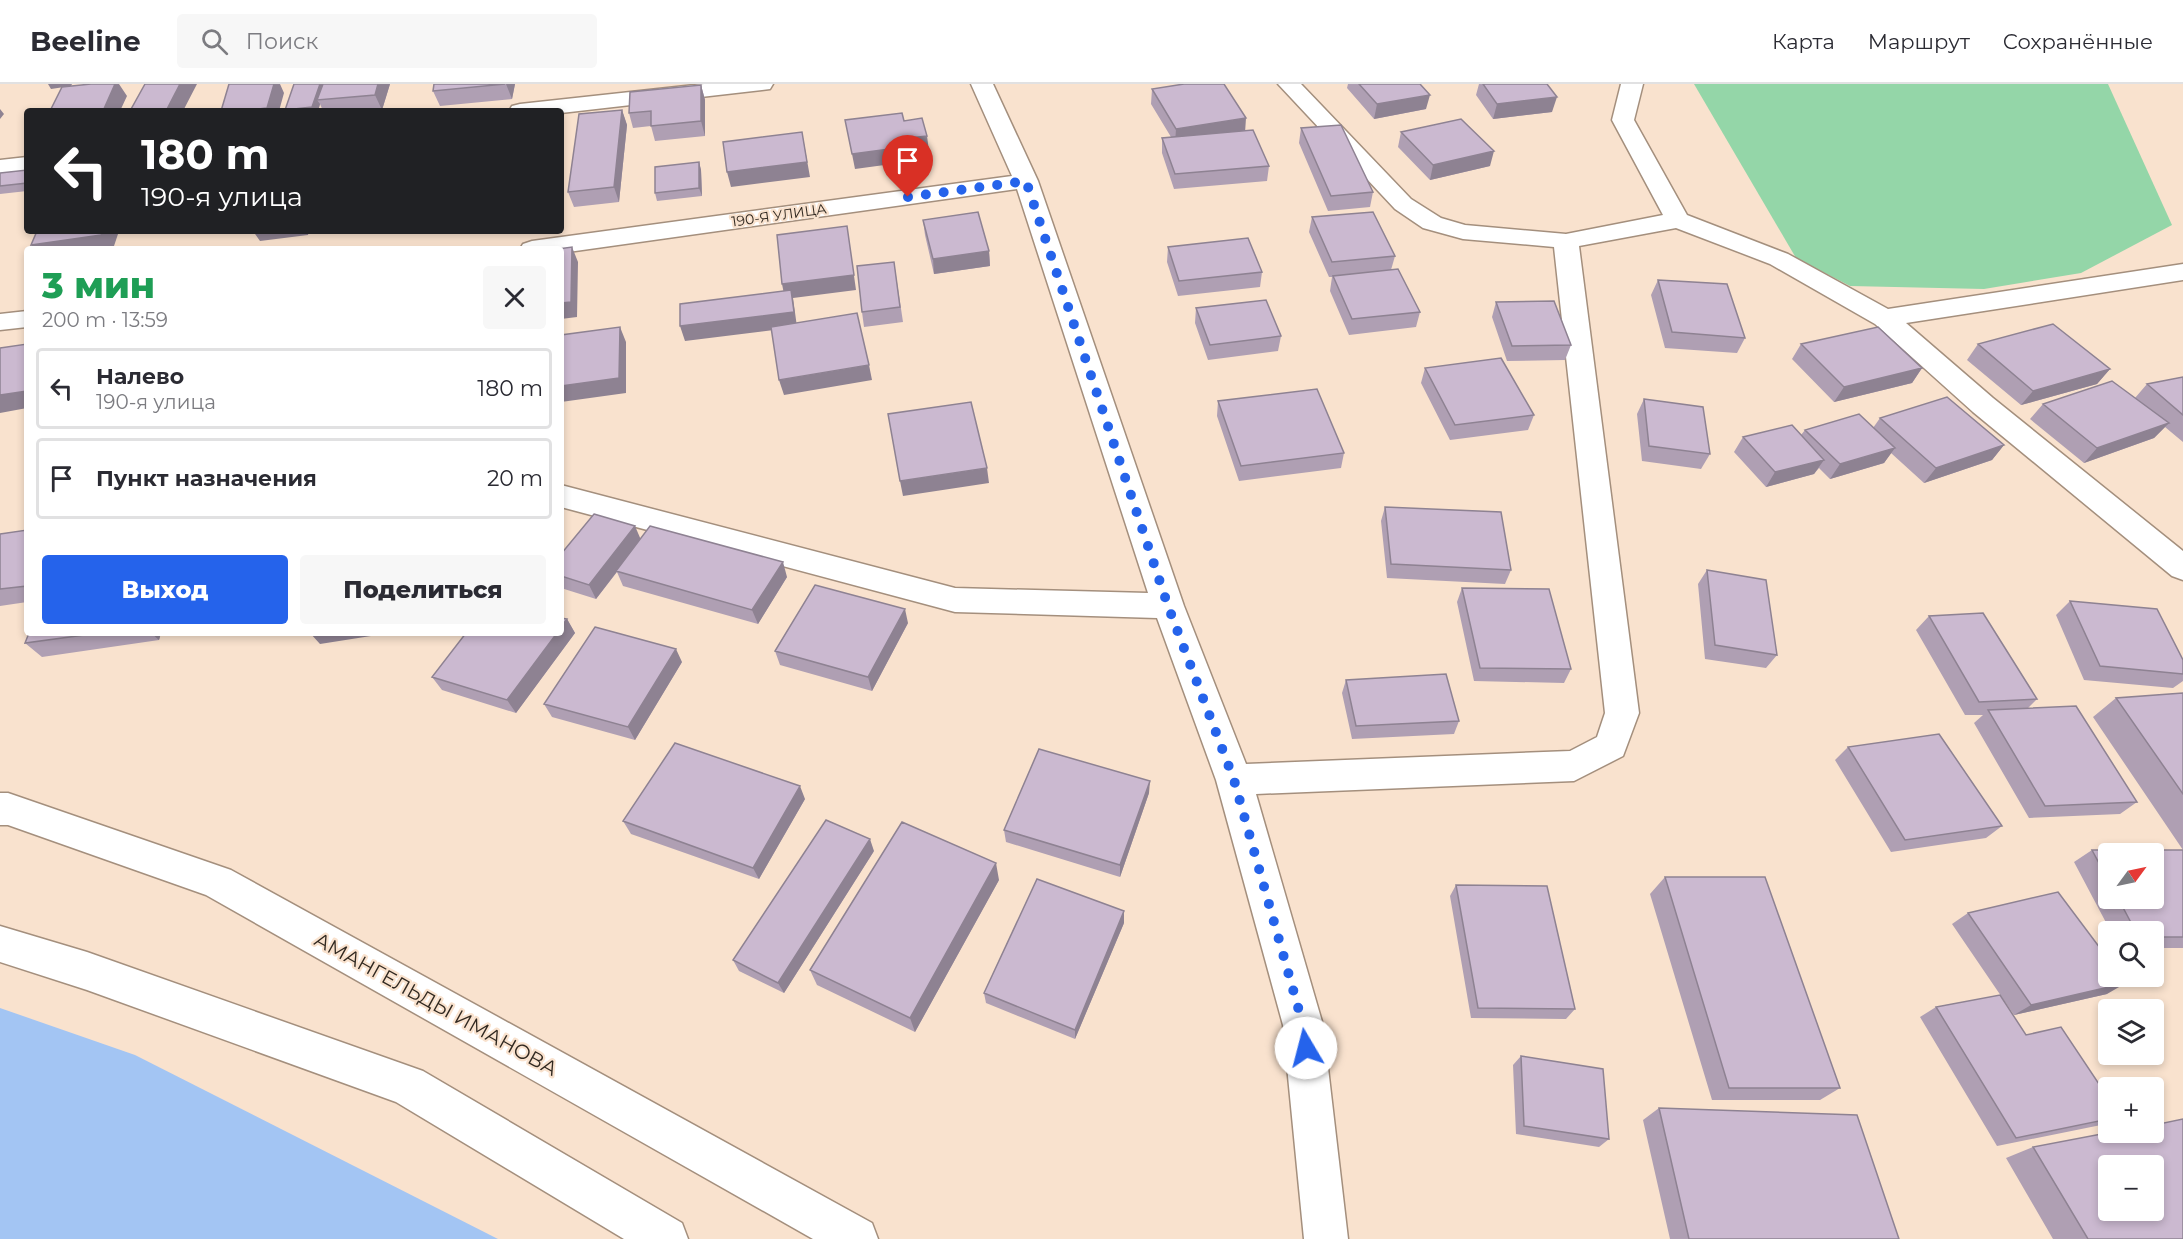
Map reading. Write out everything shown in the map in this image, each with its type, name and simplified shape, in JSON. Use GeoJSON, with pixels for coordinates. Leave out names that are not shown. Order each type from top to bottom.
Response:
{"type":"FeatureCollection","features":[{"type":"Feature","properties":{"kind":"street"},"geometry":{"type":"LineString","coordinates":[[547,108],[762,84]]}},
{"type":"Feature","properties":{"kind":"street"},"geometry":{"type":"LineString","coordinates":[[982,84],[1026,181],[1168,606],[1234,780],[1303,1025],[1326,1239]]}},
{"type":"Feature","properties":{"kind":"street"},"geometry":{"type":"LineString","coordinates":[[1289,84],[1403,204],[1432,223],[1463,232],[1566,241],[1678,220],[1779,259],[1884,318],[1983,405],[2183,568]]}},
{"type":"Feature","properties":{"kind":"street"},"geometry":{"type":"LineString","coordinates":[[1632,84],[1623,120],[1678,220]]}},
{"type":"Feature","properties":{"kind":"street"},"geometry":{"type":"LineString","coordinates":[[0,167],[24,164]]}},
{"type":"Feature","properties":{"kind":"street","name":"190-Я УЛИЦА"},"geometry":{"type":"LineString","coordinates":[[554,246],[1026,181]]}},
{"type":"Feature","properties":{"kind":"street"},"geometry":{"type":"LineString","coordinates":[[1234,780],[1574,766],[1611,746],[1622,713],[1566,241]]}},
{"type":"Feature","properties":{"kind":"street"},"geometry":{"type":"LineString","coordinates":[[1884,318],[2183,272]]}},
{"type":"Feature","properties":{"kind":"street"},"geometry":{"type":"LineString","coordinates":[[0,322],[24,319]]}},
{"type":"Feature","properties":{"kind":"street"},"geometry":{"type":"LineString","coordinates":[[564,497],[955,600],[1168,606]]}},
{"type":"Feature","properties":{"kind":"street","name":"АМАНГЕЛЬДЫ ИМАНОВА"},"geometry":{"type":"LineString","coordinates":[[0,809],[8,809],[218,882],[856,1239]]}},
{"type":"Feature","properties":{"kind":"street"},"geometry":{"type":"LineString","coordinates":[[0,944],[87,971],[408,1086],[666,1239]]}},
{"type":"Feature","properties":{"kind":"green space"},"geometry":{"type":"Polygon","coordinates":[[[1694,84],[2108,84],[2172,225],[2081,273],[1984,289],[1850,286],[1796,258],[1694,84]]]}},
{"type":"Feature","properties":{"kind":"water"},"geometry":{"type":"Polygon","coordinates":[[[0,1008],[135,1055],[498,1239],[0,1239],[0,1008]]]}},
{"type":"Feature","properties":{"kind":"building"},"geometry":{"type":"Polygon","coordinates":[[[115,84],[104,108],[52,108],[62,87],[115,84]]]}},
{"type":"Feature","properties":{"kind":"building"},"geometry":{"type":"Polygon","coordinates":[[[145,84],[180,84],[168,108],[132,108],[145,84]]]}},
{"type":"Feature","properties":{"kind":"building"},"geometry":{"type":"Polygon","coordinates":[[[229,84],[274,84],[267,108],[222,108],[229,84]]]}},
{"type":"Feature","properties":{"kind":"building"},"geometry":{"type":"Polygon","coordinates":[[[294,84],[320,84],[312,107],[286,108],[294,84]]]}},
{"type":"Feature","properties":{"kind":"building"},"geometry":{"type":"Polygon","coordinates":[[[323,84],[378,84],[375,95],[317,100],[323,84]]]}},
{"type":"Feature","properties":{"kind":"building"},"geometry":{"type":"Polygon","coordinates":[[[434,84],[505,84],[433,91],[434,84]]]}},
{"type":"Feature","properties":{"kind":"building"},"geometry":{"type":"Polygon","coordinates":[[[1184,84],[1224,84],[1246,118],[1176,129],[1152,89],[1184,84]]]}},
{"type":"Feature","properties":{"kind":"building"},"geometry":{"type":"Polygon","coordinates":[[[1359,84],[1420,84],[1430,95],[1377,104],[1359,84]]]}},
{"type":"Feature","properties":{"kind":"building"},"geometry":{"type":"Polygon","coordinates":[[[1483,84],[1547,84],[1557,97],[1497,104],[1483,84]]]}},
{"type":"Feature","properties":{"kind":"building"},"geometry":{"type":"Polygon","coordinates":[[[701,85],[701,121],[651,126],[651,111],[629,113],[630,92],[701,85]]]}},
{"type":"Feature","properties":{"kind":"building"},"geometry":{"type":"Polygon","coordinates":[[[622,110],[614,187],[568,192],[579,114],[622,110]]]}},
{"type":"Feature","properties":{"kind":"building"},"geometry":{"type":"Polygon","coordinates":[[[902,113],[904,121],[922,118],[927,136],[910,138],[912,146],[852,154],[845,120],[902,113]]]}},
{"type":"Feature","properties":{"kind":"building"},"geometry":{"type":"Polygon","coordinates":[[[1461,119],[1494,151],[1433,165],[1401,132],[1461,119]]]}},
{"type":"Feature","properties":{"kind":"building"},"geometry":{"type":"Polygon","coordinates":[[[1341,125],[1373,192],[1331,196],[1301,128],[1341,125]]]}},
{"type":"Feature","properties":{"kind":"building"},"geometry":{"type":"Polygon","coordinates":[[[1253,130],[1269,166],[1175,174],[1162,138],[1253,130]]]}},
{"type":"Feature","properties":{"kind":"building"},"geometry":{"type":"Polygon","coordinates":[[[802,132],[807,162],[727,172],[723,142],[802,132]]]}},
{"type":"Feature","properties":{"kind":"building"},"geometry":{"type":"Polygon","coordinates":[[[699,162],[699,188],[655,193],[655,167],[699,162]]]}},
{"type":"Feature","properties":{"kind":"building"},"geometry":{"type":"Polygon","coordinates":[[[24,170],[24,183],[0,186],[0,173],[24,170]]]}},
{"type":"Feature","properties":{"kind":"building"},"geometry":{"type":"Polygon","coordinates":[[[978,212],[989,251],[933,259],[923,220],[978,212]]]}},
{"type":"Feature","properties":{"kind":"building"},"geometry":{"type":"Polygon","coordinates":[[[1373,212],[1395,256],[1332,262],[1312,217],[1373,212]]]}},
{"type":"Feature","properties":{"kind":"building"},"geometry":{"type":"Polygon","coordinates":[[[847,226],[854,275],[782,284],[777,235],[847,226]]]}},
{"type":"Feature","properties":{"kind":"building"},"geometry":{"type":"Polygon","coordinates":[[[36,234],[102,234],[101,235],[31,245],[36,234]]]}},
{"type":"Feature","properties":{"kind":"building"},"geometry":{"type":"Polygon","coordinates":[[[1248,238],[1262,272],[1179,281],[1168,247],[1248,238]]]}},
{"type":"Feature","properties":{"kind":"building"},"geometry":{"type":"Polygon","coordinates":[[[572,247],[571,302],[564,303],[564,248],[572,247]]]}},
{"type":"Feature","properties":{"kind":"building"},"geometry":{"type":"Polygon","coordinates":[[[894,262],[900,307],[862,312],[857,266],[894,262]]]}},
{"type":"Feature","properties":{"kind":"building"},"geometry":{"type":"Polygon","coordinates":[[[1398,269],[1420,312],[1352,319],[1333,276],[1398,269]]]}},
{"type":"Feature","properties":{"kind":"building"},"geometry":{"type":"Polygon","coordinates":[[[1658,280],[1727,284],[1745,338],[1672,332],[1658,280]]]}},
{"type":"Feature","properties":{"kind":"building"},"geometry":{"type":"Polygon","coordinates":[[[791,290],[794,312],[680,326],[680,304],[791,290]]]}},
{"type":"Feature","properties":{"kind":"building"},"geometry":{"type":"Polygon","coordinates":[[[1266,300],[1281,336],[1210,345],[1196,308],[1266,300]]]}},
{"type":"Feature","properties":{"kind":"building"},"geometry":{"type":"Polygon","coordinates":[[[1554,301],[1571,345],[1512,346],[1496,302],[1554,301]]]}},
{"type":"Feature","properties":{"kind":"building"},"geometry":{"type":"Polygon","coordinates":[[[857,313],[869,365],[779,380],[771,327],[857,313]]]}},
{"type":"Feature","properties":{"kind":"building"},"geometry":{"type":"Polygon","coordinates":[[[2053,324],[2110,369],[2033,391],[1978,344],[2053,324]]]}},
{"type":"Feature","properties":{"kind":"building"},"geometry":{"type":"Polygon","coordinates":[[[620,327],[619,378],[564,386],[564,335],[620,327]]]}},
{"type":"Feature","properties":{"kind":"building"},"geometry":{"type":"Polygon","coordinates":[[[1878,327],[1922,368],[1844,387],[1801,344],[1878,327]]]}},
{"type":"Feature","properties":{"kind":"building"},"geometry":{"type":"Polygon","coordinates":[[[24,344],[24,391],[0,395],[0,348],[24,344]]]}},
{"type":"Feature","properties":{"kind":"building"},"geometry":{"type":"Polygon","coordinates":[[[1501,358],[1534,415],[1455,425],[1425,368],[1501,358]]]}},
{"type":"Feature","properties":{"kind":"building"},"geometry":{"type":"Polygon","coordinates":[[[2183,377],[2183,415],[2147,384],[2183,377]]]}},
{"type":"Feature","properties":{"kind":"building"},"geometry":{"type":"Polygon","coordinates":[[[2112,381],[2169,423],[2097,448],[2043,404],[2112,381]]]}},
{"type":"Feature","properties":{"kind":"building"},"geometry":{"type":"Polygon","coordinates":[[[1317,389],[1344,453],[1241,466],[1218,401],[1317,389]]]}},
{"type":"Feature","properties":{"kind":"building"},"geometry":{"type":"Polygon","coordinates":[[[1947,397],[2004,445],[1936,468],[1880,418],[1947,397]]]}},
{"type":"Feature","properties":{"kind":"building"},"geometry":{"type":"Polygon","coordinates":[[[1644,399],[1703,407],[1710,454],[1649,446],[1644,399]]]}},
{"type":"Feature","properties":{"kind":"building"},"geometry":{"type":"Polygon","coordinates":[[[971,402],[987,468],[900,481],[888,414],[971,402]]]}},
{"type":"Feature","properties":{"kind":"building"},"geometry":{"type":"Polygon","coordinates":[[[1859,414],[1895,448],[1840,464],[1805,430],[1859,414]]]}},
{"type":"Feature","properties":{"kind":"building"},"geometry":{"type":"Polygon","coordinates":[[[1792,425],[1824,460],[1775,472],[1743,437],[1792,425]]]}},
{"type":"Feature","properties":{"kind":"building"},"geometry":{"type":"Polygon","coordinates":[[[1385,507],[1501,512],[1511,570],[1391,564],[1385,507]]]}},
{"type":"Feature","properties":{"kind":"building"},"geometry":{"type":"Polygon","coordinates":[[[594,514],[635,526],[589,585],[564,577],[564,550],[594,514]]]}},
{"type":"Feature","properties":{"kind":"building"},"geometry":{"type":"Polygon","coordinates":[[[650,526],[783,562],[752,610],[616,571],[650,526]]]}},
{"type":"Feature","properties":{"kind":"building"},"geometry":{"type":"Polygon","coordinates":[[[24,530],[24,586],[0,589],[0,534],[24,530]]]}},
{"type":"Feature","properties":{"kind":"building"},"geometry":{"type":"Polygon","coordinates":[[[1707,570],[1766,580],[1777,655],[1715,645],[1707,570]]]}},
{"type":"Feature","properties":{"kind":"building"},"geometry":{"type":"Polygon","coordinates":[[[815,585],[905,609],[868,677],[775,651],[815,585]]]}},
{"type":"Feature","properties":{"kind":"building"},"geometry":{"type":"Polygon","coordinates":[[[1462,588],[1549,589],[1571,669],[1480,668],[1462,588]]]}},
{"type":"Feature","properties":{"kind":"building"},"geometry":{"type":"Polygon","coordinates":[[[2070,601],[2157,609],[2183,660],[2183,674],[2100,666],[2070,601]]]}},
{"type":"Feature","properties":{"kind":"building"},"geometry":{"type":"Polygon","coordinates":[[[1983,613],[2037,699],[1979,702],[1929,616],[1983,613]]]}},
{"type":"Feature","properties":{"kind":"building"},"geometry":{"type":"Polygon","coordinates":[[[595,627],[676,649],[628,727],[544,704],[595,627]]]}},
{"type":"Feature","properties":{"kind":"building"},"geometry":{"type":"Polygon","coordinates":[[[28,636],[77,636],[25,643],[28,636]]]}},
{"type":"Feature","properties":{"kind":"building"},"geometry":{"type":"Polygon","coordinates":[[[464,636],[555,636],[507,700],[432,677],[464,636]]]}},
{"type":"Feature","properties":{"kind":"building"},"geometry":{"type":"Polygon","coordinates":[[[1446,674],[1459,721],[1356,726],[1346,680],[1446,674]]]}},
{"type":"Feature","properties":{"kind":"building"},"geometry":{"type":"Polygon","coordinates":[[[2183,693],[2183,794],[2116,698],[2183,693]]]}},
{"type":"Feature","properties":{"kind":"building"},"geometry":{"type":"Polygon","coordinates":[[[2076,706],[2137,802],[2045,806],[1988,710],[2076,706]]]}},
{"type":"Feature","properties":{"kind":"building"},"geometry":{"type":"Polygon","coordinates":[[[1939,734],[2002,826],[1905,840],[1848,747],[1939,734]]]}},
{"type":"Feature","properties":{"kind":"building"},"geometry":{"type":"Polygon","coordinates":[[[675,743],[800,786],[753,868],[623,821],[675,743]]]}},
{"type":"Feature","properties":{"kind":"building"},"geometry":{"type":"Polygon","coordinates":[[[1039,749],[1150,781],[1120,865],[1004,830],[1039,749]]]}},
{"type":"Feature","properties":{"kind":"building"},"geometry":{"type":"Polygon","coordinates":[[[826,820],[870,839],[778,983],[733,960],[826,820]]]}},
{"type":"Feature","properties":{"kind":"building"},"geometry":{"type":"Polygon","coordinates":[[[902,822],[996,863],[910,1018],[810,970],[902,822]]]}},
{"type":"Feature","properties":{"kind":"building"},"geometry":{"type":"Polygon","coordinates":[[[2092,850],[2098,850],[2098,861],[2092,850]]]}},
{"type":"Feature","properties":{"kind":"building"},"geometry":{"type":"Polygon","coordinates":[[[2164,850],[2183,850],[2183,937],[2164,937],[2164,921],[2130,921],[2124,909],[2164,909],[2164,850]]]}},
{"type":"Feature","properties":{"kind":"building"},"geometry":{"type":"Polygon","coordinates":[[[1665,877],[1765,877],[1840,1088],[1729,1088],[1665,877]]]}},
{"type":"Feature","properties":{"kind":"building"},"geometry":{"type":"Polygon","coordinates":[[[1037,879],[1124,911],[1075,1030],[984,993],[1037,879]]]}},
{"type":"Feature","properties":{"kind":"building"},"geometry":{"type":"Polygon","coordinates":[[[1456,885],[1547,886],[1575,1009],[1478,1008],[1456,885]]]}},
{"type":"Feature","properties":{"kind":"building"},"geometry":{"type":"Polygon","coordinates":[[[2058,892],[2098,945],[2098,987],[2109,987],[2031,1005],[1968,913],[2058,892]]]}},
{"type":"Feature","properties":{"kind":"building"},"geometry":{"type":"Polygon","coordinates":[[[2000,995],[2026,1035],[2061,1027],[2098,1082],[2098,1121],[2016,1138],[1936,1007],[2000,995]]]}},
{"type":"Feature","properties":{"kind":"building"},"geometry":{"type":"Polygon","coordinates":[[[1521,1056],[1603,1069],[1609,1139],[1524,1126],[1521,1056]]]}},
{"type":"Feature","properties":{"kind":"building"},"geometry":{"type":"Polygon","coordinates":[[[1659,1108],[1857,1115],[1899,1239],[1689,1239],[1659,1108]]]}},
{"type":"Feature","properties":{"kind":"building"},"geometry":{"type":"Polygon","coordinates":[[[2183,1119],[2183,1239],[2088,1239],[2033,1147],[2098,1135],[2098,1143],[2164,1143],[2164,1123],[2183,1119]]]}},
{"type":"Feature","properties":{"kind":"route"},"geometry":{"type":"LineString","coordinates":[[908,197],[1026,181],[1168,606],[1234,780],[1303,1025],[1306,1048]]}}]}
